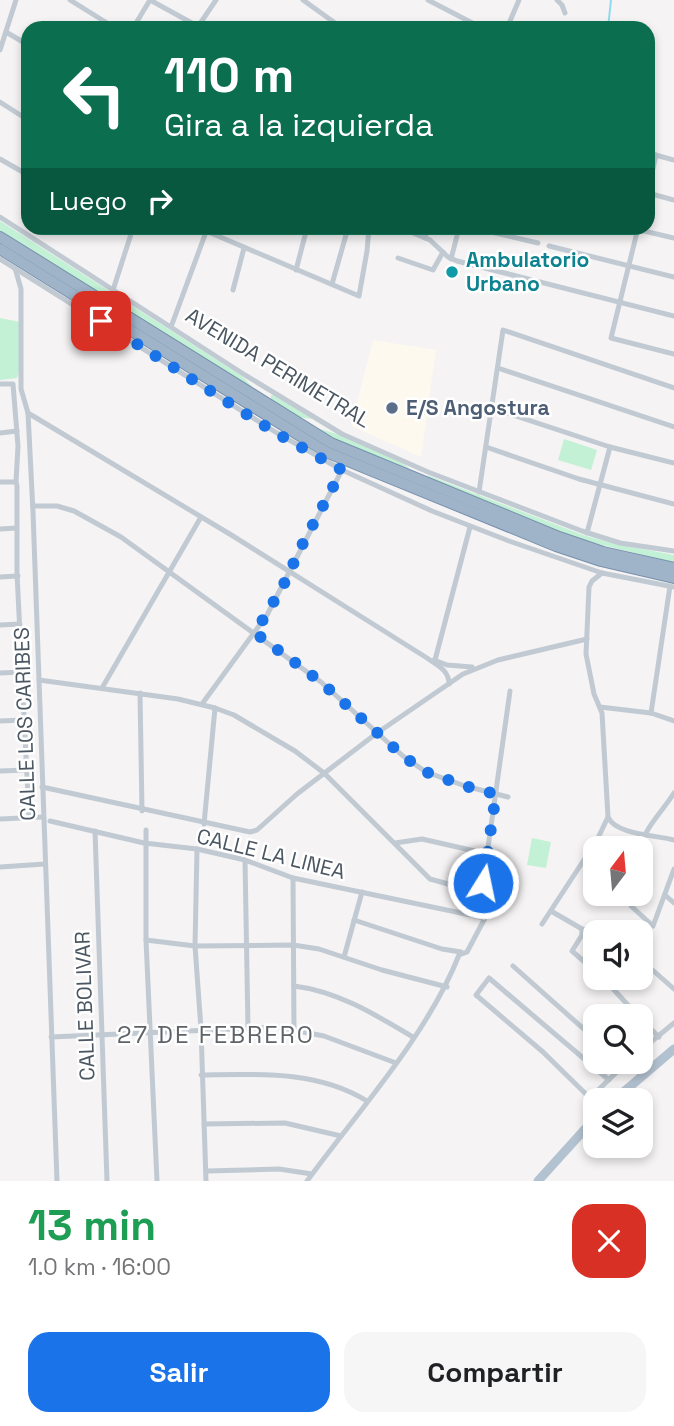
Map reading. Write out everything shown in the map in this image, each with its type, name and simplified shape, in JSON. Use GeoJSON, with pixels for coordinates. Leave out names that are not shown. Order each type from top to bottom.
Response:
{"type":"FeatureCollection","features":[{"type":"Feature","properties":{"kind":"highway","name":"AVENIDA PERIMETRAL"},"geometry":{"type":"LineString","coordinates":[[0,237],[297,423],[349,452],[581,545],[674,568]]}},
{"type":"Feature","properties":{"kind":"highway"},"geometry":{"type":"LineString","coordinates":[[0,249],[326,452],[556,546],[673,584]]}},
{"type":"Feature","properties":{"kind":"main road"},"geometry":{"type":"LineString","coordinates":[[628,1088],[674,1049]]}},
{"type":"Feature","properties":{"kind":"main road"},"geometry":{"type":"LineString","coordinates":[[538,1181],[583,1131]]}},
{"type":"Feature","properties":{"kind":"street"},"geometry":{"type":"LineString","coordinates":[[0,50],[16,0]]}},
{"type":"Feature","properties":{"kind":"street"},"geometry":{"type":"LineString","coordinates":[[70,0],[104,21]]}},
{"type":"Feature","properties":{"kind":"street"},"geometry":{"type":"LineString","coordinates":[[137,21],[150,0],[188,21]]}},
{"type":"Feature","properties":{"kind":"street"},"geometry":{"type":"LineString","coordinates":[[203,21],[216,0]]}},
{"type":"Feature","properties":{"kind":"street"},"geometry":{"type":"LineString","coordinates":[[303,0],[332,21]]}},
{"type":"Feature","properties":{"kind":"street"},"geometry":{"type":"LineString","coordinates":[[428,0],[468,21]]}},
{"type":"Feature","properties":{"kind":"street"},"geometry":{"type":"LineString","coordinates":[[510,21],[519,0]]}},
{"type":"Feature","properties":{"kind":"street"},"geometry":{"type":"LineString","coordinates":[[557,0],[565,13]]}},
{"type":"Feature","properties":{"kind":"street"},"geometry":{"type":"LineString","coordinates":[[6,32],[21,41]]}},
{"type":"Feature","properties":{"kind":"street"},"geometry":{"type":"LineString","coordinates":[[0,102],[21,116]]}},
{"type":"Feature","properties":{"kind":"street"},"geometry":{"type":"LineString","coordinates":[[655,160],[656,155],[674,160]]}},
{"type":"Feature","properties":{"kind":"street"},"geometry":{"type":"LineString","coordinates":[[0,159],[21,171]]}},
{"type":"Feature","properties":{"kind":"street"},"geometry":{"type":"LineString","coordinates":[[655,193],[674,200]]}},
{"type":"Feature","properties":{"kind":"street","name":"AVENIDA PERIMETRAL"},"geometry":{"type":"LineString","coordinates":[[0,217],[21,231]]}},
{"type":"Feature","properties":{"kind":"street"},"geometry":{"type":"LineString","coordinates":[[655,233],[674,238]]}},
{"type":"Feature","properties":{"kind":"street","name":"AVENIDA PERIMETRAL"},"geometry":{"type":"LineString","coordinates":[[28,235],[331,428],[479,492],[587,533],[620,543],[674,551]]}},
{"type":"Feature","properties":{"kind":"street"},"geometry":{"type":"LineString","coordinates":[[113,290],[131,235]]}},
{"type":"Feature","properties":{"kind":"street"},"geometry":{"type":"LineString","coordinates":[[171,327],[205,235]]}},
{"type":"Feature","properties":{"kind":"street"},"geometry":{"type":"LineString","coordinates":[[213,235],[359,296],[369,235]]}},
{"type":"Feature","properties":{"kind":"street"},"geometry":{"type":"LineString","coordinates":[[296,270],[305,235]]}},
{"type":"Feature","properties":{"kind":"street"},"geometry":{"type":"LineString","coordinates":[[332,284],[346,235]]}},
{"type":"Feature","properties":{"kind":"street"},"geometry":{"type":"LineString","coordinates":[[418,235],[451,258],[674,316]]}},
{"type":"Feature","properties":{"kind":"street"},"geometry":{"type":"LineString","coordinates":[[451,258],[457,235]]}},
{"type":"Feature","properties":{"kind":"street"},"geometry":{"type":"LineString","coordinates":[[504,235],[538,243]]}},
{"type":"Feature","properties":{"kind":"street"},"geometry":{"type":"LineString","coordinates":[[635,235],[611,338],[674,354]]}},
{"type":"Feature","properties":{"kind":"street"},"geometry":{"type":"LineString","coordinates":[[549,246],[674,277]]}},
{"type":"Feature","properties":{"kind":"street"},"geometry":{"type":"LineString","coordinates":[[233,290],[244,248]]}},
{"type":"Feature","properties":{"kind":"street"},"geometry":{"type":"LineString","coordinates":[[398,258],[433,270],[443,252]]}},
{"type":"Feature","properties":{"kind":"street"},"geometry":{"type":"LineString","coordinates":[[0,259],[276,433],[342,470],[470,527],[602,573],[673,584],[651,713]]}},
{"type":"Feature","properties":{"kind":"street","name":"CALLE LOS CARIBES"},"geometry":{"type":"LineString","coordinates":[[15,268],[21,289],[21,389],[28,413],[33,506],[57,1181]]}},
{"type":"Feature","properties":{"kind":"street"},"geometry":{"type":"LineString","coordinates":[[21,289],[31,279]]}},
{"type":"Feature","properties":{"kind":"street"},"geometry":{"type":"LineString","coordinates":[[479,492],[503,330],[674,388]]}},
{"type":"Feature","properties":{"kind":"street"},"geometry":{"type":"LineString","coordinates":[[498,368],[674,427]]}},
{"type":"Feature","properties":{"kind":"street"},"geometry":{"type":"LineString","coordinates":[[0,384],[13,384],[29,817]]}},
{"type":"Feature","properties":{"kind":"street"},"geometry":{"type":"LineString","coordinates":[[492,408],[610,447],[674,463]]}},
{"type":"Feature","properties":{"kind":"street"},"geometry":{"type":"LineString","coordinates":[[28,413],[427,658],[444,670],[449,684]]}},
{"type":"Feature","properties":{"kind":"street"},"geometry":{"type":"LineString","coordinates":[[297,423],[331,428]]}},
{"type":"Feature","properties":{"kind":"street"},"geometry":{"type":"LineString","coordinates":[[0,433],[16,431]]}},
{"type":"Feature","properties":{"kind":"street"},"geometry":{"type":"LineString","coordinates":[[486,447],[600,485],[674,504]]}},
{"type":"Feature","properties":{"kind":"street"},"geometry":{"type":"LineString","coordinates":[[587,533],[610,447]]}},
{"type":"Feature","properties":{"kind":"street"},"geometry":{"type":"LineString","coordinates":[[405,461],[439,489]]}},
{"type":"Feature","properties":{"kind":"street"},"geometry":{"type":"LineString","coordinates":[[202,704],[255,633],[278,596],[342,470]]}},
{"type":"Feature","properties":{"kind":"street"},"geometry":{"type":"LineString","coordinates":[[0,482],[16,482]]}},
{"type":"Feature","properties":{"kind":"street"},"geometry":{"type":"LineString","coordinates":[[33,506],[57,506],[88,517],[169,570],[321,682],[377,733],[426,772],[508,797]]}},
{"type":"Feature","properties":{"kind":"street"},"geometry":{"type":"LineString","coordinates":[[102,688],[201,517]]}},
{"type":"Feature","properties":{"kind":"street"},"geometry":{"type":"LineString","coordinates":[[435,660],[470,527]]}},
{"type":"Feature","properties":{"kind":"street"},"geometry":{"type":"LineString","coordinates":[[0,529],[17,528]]}},
{"type":"Feature","properties":{"kind":"street"},"geometry":{"type":"LineString","coordinates":[[542,924],[597,840],[608,817],[603,723],[586,654],[589,587],[602,573]]}},
{"type":"Feature","properties":{"kind":"street"},"geometry":{"type":"LineString","coordinates":[[0,577],[18,576]]}},
{"type":"Feature","properties":{"kind":"street"},"geometry":{"type":"LineString","coordinates":[[0,625],[20,624]]}},
{"type":"Feature","properties":{"kind":"street"},"geometry":{"type":"LineString","coordinates":[[427,658],[447,665],[475,667],[587,639]]}},
{"type":"Feature","properties":{"kind":"street"},"geometry":{"type":"LineString","coordinates":[[42,788],[239,831],[257,830],[296,794],[377,733],[475,667]]}},
{"type":"Feature","properties":{"kind":"street"},"geometry":{"type":"LineString","coordinates":[[0,673],[23,672]]}},
{"type":"Feature","properties":{"kind":"street"},"geometry":{"type":"LineString","coordinates":[[39,680],[202,704],[234,715],[275,738],[324,773],[430,880],[470,890],[478,890],[483,883],[510,691]]}},
{"type":"Feature","properties":{"kind":"street"},"geometry":{"type":"LineString","coordinates":[[140,693],[142,811]]}},
{"type":"Feature","properties":{"kind":"street"},"geometry":{"type":"LineString","coordinates":[[600,707],[651,713],[674,721]]}},
{"type":"Feature","properties":{"kind":"street"},"geometry":{"type":"LineString","coordinates":[[204,824],[215,708]]}},
{"type":"Feature","properties":{"kind":"street"},"geometry":{"type":"LineString","coordinates":[[0,721],[24,720]]}},
{"type":"Feature","properties":{"kind":"street"},"geometry":{"type":"LineString","coordinates":[[0,771],[26,770]]}},
{"type":"Feature","properties":{"kind":"street"},"geometry":{"type":"LineString","coordinates":[[643,835],[674,793]]}},
{"type":"Feature","properties":{"kind":"street"},"geometry":{"type":"LineString","coordinates":[[608,817],[616,827],[674,840]]}},
{"type":"Feature","properties":{"kind":"street","name":"CALLE LA LINEA"},"geometry":{"type":"LineString","coordinates":[[0,819],[46,819],[144,843],[197,849],[245,860],[293,878],[485,918],[467,952]]}},
{"type":"Feature","properties":{"kind":"street"},"geometry":{"type":"LineString","coordinates":[[146,830],[146,940],[157,1181]]}},
{"type":"Feature","properties":{"kind":"street","name":"CALLE BOLIVAR"},"geometry":{"type":"LineString","coordinates":[[95,831],[107,1181]]}},
{"type":"Feature","properties":{"kind":"street"},"geometry":{"type":"LineString","coordinates":[[395,843],[422,839],[488,854]]}},
{"type":"Feature","properties":{"kind":"street"},"geometry":{"type":"LineString","coordinates":[[197,849],[195,946],[201,1029],[206,1181]]}},
{"type":"Feature","properties":{"kind":"street"},"geometry":{"type":"LineString","coordinates":[[245,860],[248,1028]]}},
{"type":"Feature","properties":{"kind":"street"},"geometry":{"type":"LineString","coordinates":[[0,867],[45,863]]}},
{"type":"Feature","properties":{"kind":"street"},"geometry":{"type":"LineString","coordinates":[[631,906],[653,926],[674,869]]}},
{"type":"Feature","properties":{"kind":"street"},"geometry":{"type":"LineString","coordinates":[[293,878],[295,1030]]}},
{"type":"Feature","properties":{"kind":"street"},"geometry":{"type":"LineString","coordinates":[[344,957],[362,892]]}},
{"type":"Feature","properties":{"kind":"street"},"geometry":{"type":"LineString","coordinates":[[665,895],[674,903]]}},
{"type":"Feature","properties":{"kind":"street"},"geometry":{"type":"LineString","coordinates":[[551,911],[582,929],[582,935],[572,951],[583,961]]}},
{"type":"Feature","properties":{"kind":"street"},"geometry":{"type":"LineString","coordinates":[[354,920],[454,953],[467,952]]}},
{"type":"Feature","properties":{"kind":"street"},"geometry":{"type":"LineString","coordinates":[[146,940],[195,946],[293,944],[319,949],[424,983],[447,987]]}},
{"type":"Feature","properties":{"kind":"street"},"geometry":{"type":"LineString","coordinates":[[307,1181],[396,1063],[447,987],[459,955],[467,952]]}},
{"type":"Feature","properties":{"kind":"street"},"geometry":{"type":"LineString","coordinates":[[513,966],[583,1028]]}},
{"type":"Feature","properties":{"kind":"street"},"geometry":{"type":"LineString","coordinates":[[653,970],[674,989]]}},
{"type":"Feature","properties":{"kind":"street"},"geometry":{"type":"LineString","coordinates":[[583,1091],[543,1052],[476,995],[489,978],[609,1080]]}},
{"type":"Feature","properties":{"kind":"street"},"geometry":{"type":"LineString","coordinates":[[294,986],[310,988],[348,1001],[413,1037]]}},
{"type":"Feature","properties":{"kind":"street"},"geometry":{"type":"LineString","coordinates":[[614,990],[628,1004]]}},
{"type":"Feature","properties":{"kind":"street"},"geometry":{"type":"LineString","coordinates":[[653,1041],[674,1023]]}},
{"type":"Feature","properties":{"kind":"street"},"geometry":{"type":"LineString","coordinates":[[51,1037],[277,1027],[324,1036],[396,1063]]}},
{"type":"Feature","properties":{"kind":"street"},"geometry":{"type":"LineString","coordinates":[[653,1031],[659,1037]]}},
{"type":"Feature","properties":{"kind":"street"},"geometry":{"type":"LineString","coordinates":[[201,1075],[284,1074],[356,1094],[367,1101]]}},
{"type":"Feature","properties":{"kind":"street"},"geometry":{"type":"LineString","coordinates":[[601,1088],[614,1074]]}},
{"type":"Feature","properties":{"kind":"street"},"geometry":{"type":"LineString","coordinates":[[204,1124],[285,1124],[341,1136]]}},
{"type":"Feature","properties":{"kind":"street"},"geometry":{"type":"LineString","coordinates":[[206,1171],[279,1168],[312,1174]]}},
{"type":"Feature","properties":{"kind":"shaded area","name":"E/S Angostura"},"geometry":{"type":"Polygon","coordinates":[[[373,340],[436,350],[421,457],[351,426],[373,340]]]}},
{"type":"Feature","properties":{"kind":"green space"},"geometry":{"type":"Polygon","coordinates":[[[0,221],[242,376],[260,395],[0,231],[0,221]]]}},
{"type":"Feature","properties":{"kind":"green space"},"geometry":{"type":"Polygon","coordinates":[[[0,318],[20,322],[21,367],[17,378],[0,380],[0,318]]]}},
{"type":"Feature","properties":{"kind":"green space"},"geometry":{"type":"Polygon","coordinates":[[[271,395],[313,419],[296,417],[271,400],[271,395]]]}},
{"type":"Feature","properties":{"kind":"green space"},"geometry":{"type":"Polygon","coordinates":[[[315,428],[365,445],[410,469],[339,442],[315,428]]]}},
{"type":"Feature","properties":{"kind":"green space"},"geometry":{"type":"Polygon","coordinates":[[[564,439],[597,450],[591,470],[558,460],[564,439]]]}},
{"type":"Feature","properties":{"kind":"green space"},"geometry":{"type":"Polygon","coordinates":[[[427,475],[583,535],[674,555],[674,563],[579,539],[430,479],[427,475]]]}},
{"type":"Feature","properties":{"kind":"green space"},"geometry":{"type":"Polygon","coordinates":[[[532,838],[551,842],[546,868],[527,865],[532,838]]]}},
{"type":"Feature","properties":{"kind":"waterway"},"geometry":{"type":"LineString","coordinates":[[609,21],[611,0]]}},
{"type":"Feature","properties":{"kind":"place","name":"Ambulatorio Urbano"},"geometry":{"type":"Point","coordinates":[452,272]}},
{"type":"Feature","properties":{"kind":"place","name":"E/S Angostura"},"geometry":{"type":"Point","coordinates":[392,408]}},
{"type":"Feature","properties":{"kind":"district","name":"27 DE FEBRERO"},"geometry":{"type":"Point","coordinates":[216,1035]}},
{"type":"Feature","properties":{"kind":"route"},"geometry":{"type":"LineString","coordinates":[[101,321],[276,433],[342,470],[283,586],[255,633],[321,682],[403,756],[426,772],[496,794],[483,883]]}}]}
